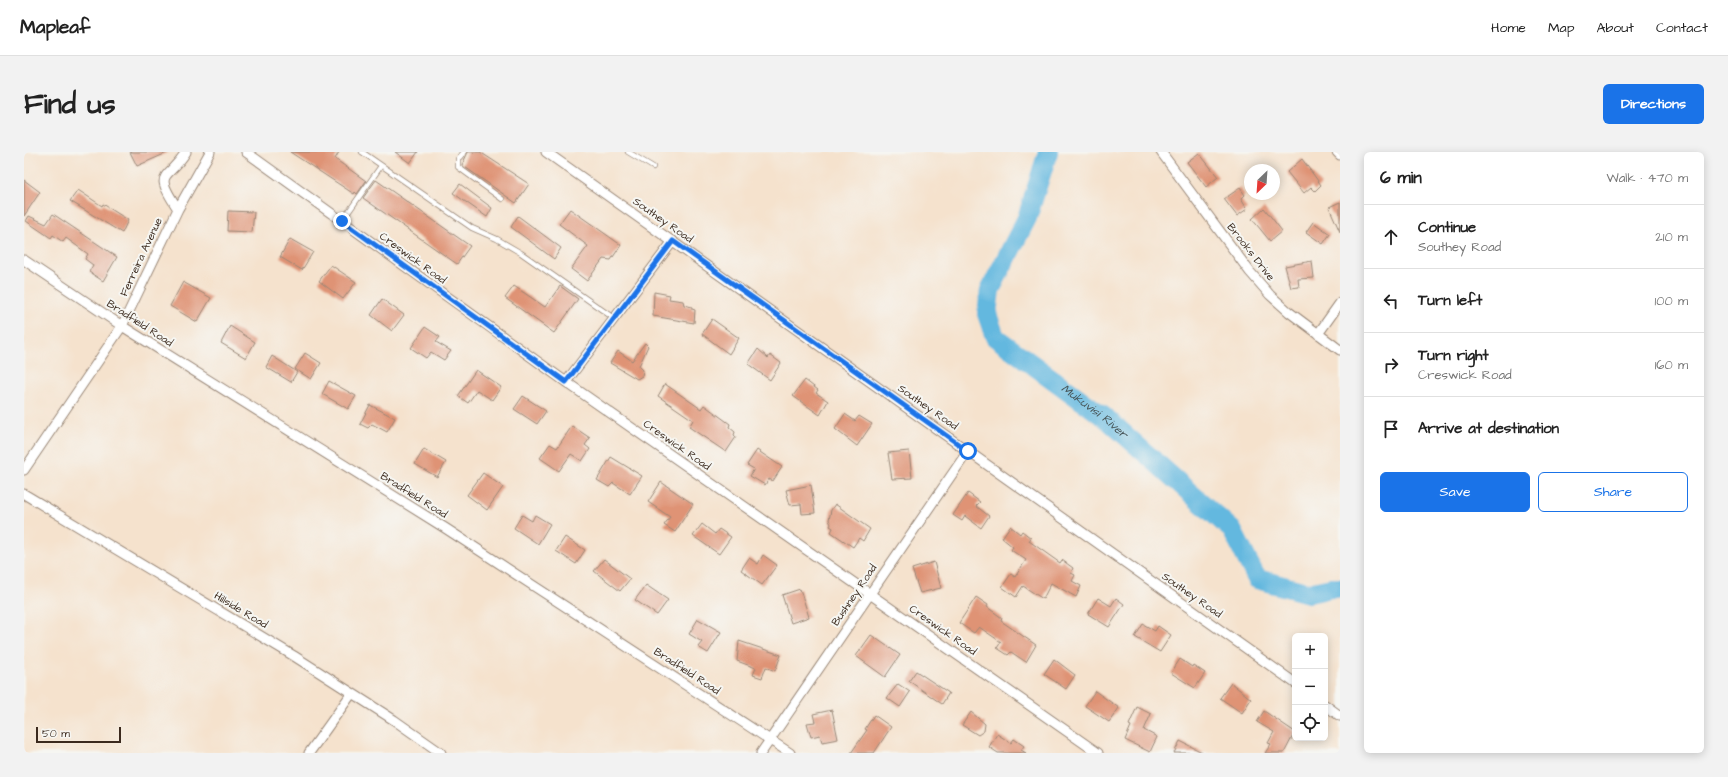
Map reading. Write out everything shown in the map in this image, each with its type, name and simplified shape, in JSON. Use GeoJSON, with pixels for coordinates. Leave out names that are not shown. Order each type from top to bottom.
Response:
{"type":"FeatureCollection","features":[{"type":"Feature","properties":{"kind":"street"},"geometry":{"type":"LineString","coordinates":[[178,208],[164,186],[164,180],[166,174],[186,152]]}},
{"type":"Feature","properties":{"kind":"street","name":"Ferreira Avenue"},"geometry":{"type":"LineString","coordinates":[[24,470],[122,326],[178,208],[210,152]]}},
{"type":"Feature","properties":{"kind":"street","name":"Creswick Road"},"geometry":{"type":"LineString","coordinates":[[246,152],[566,382],[1098,753]]}},
{"type":"Feature","properties":{"kind":"street","name":"Southey Road"},"geometry":{"type":"LineString","coordinates":[[546,152],[555,155],[673,241],[1292,682]]}},
{"type":"Feature","properties":{"kind":"street","name":"Brooks Drive"},"geometry":{"type":"LineString","coordinates":[[1161,152],[1250,272],[1284,308],[1340,350]]}},
{"type":"Feature","properties":{"kind":"street"},"geometry":{"type":"LineString","coordinates":[[1337,152],[1340,155]]}},
{"type":"Feature","properties":{"kind":"street"},"geometry":{"type":"LineString","coordinates":[[566,382],[673,241]]}},
{"type":"Feature","properties":{"kind":"street","name":"Bradfield Road"},"geometry":{"type":"LineString","coordinates":[[24,260],[122,326],[438,524],[771,739],[790,753]]}},
{"type":"Feature","properties":{"kind":"street"},"geometry":{"type":"LineString","coordinates":[[1318,334],[1340,303]]}},
{"type":"Feature","properties":{"kind":"street","name":"Bushney Road"},"geometry":{"type":"LineString","coordinates":[[761,753],[968,451]]}},
{"type":"Feature","properties":{"kind":"street","name":"Hillside Road"},"geometry":{"type":"LineString","coordinates":[[24,494],[352,692],[441,753]]}},
{"type":"Feature","properties":{"kind":"street"},"geometry":{"type":"LineString","coordinates":[[309,753],[352,692]]}},
{"type":"Feature","properties":{"kind":"street"},"geometry":{"type":"LineString","coordinates":[[1328,707],[1340,716]]}},
{"type":"Feature","properties":{"kind":"lane"},"geometry":{"type":"LineString","coordinates":[[362,152],[472,228],[497,239],[522,253],[615,318]]}},
{"type":"Feature","properties":{"kind":"lane"},"geometry":{"type":"LineString","coordinates":[[464,152],[457,163],[460,169],[502,199]]}},
{"type":"Feature","properties":{"kind":"lane"},"geometry":{"type":"LineString","coordinates":[[628,152],[653,167]]}},
{"type":"Feature","properties":{"kind":"lane"},"geometry":{"type":"LineString","coordinates":[[342,221],[381,166]]}},
{"type":"Feature","properties":{"kind":"building"},"geometry":{"type":"Polygon","coordinates":[[[130,152],[169,152],[137,166],[130,152]]]}},
{"type":"Feature","properties":{"kind":"building"},"geometry":{"type":"Polygon","coordinates":[[[290,152],[339,152],[335,159],[366,181],[357,194],[355,192],[354,194],[290,152]]]}},
{"type":"Feature","properties":{"kind":"building"},"geometry":{"type":"Polygon","coordinates":[[[395,152],[418,152],[410,163],[395,152]]]}},
{"type":"Feature","properties":{"kind":"building"},"geometry":{"type":"Polygon","coordinates":[[[468,152],[480,152],[529,184],[516,203],[462,165],[468,152]]]}},
{"type":"Feature","properties":{"kind":"building"},"geometry":{"type":"Polygon","coordinates":[[[1199,153],[1218,177],[1206,187],[1187,162],[1199,153]]]}},
{"type":"Feature","properties":{"kind":"building"},"geometry":{"type":"Polygon","coordinates":[[[1302,159],[1321,185],[1315,191],[1311,187],[1304,193],[1287,172],[1302,159]]]}},
{"type":"Feature","properties":{"kind":"building"},"geometry":{"type":"Polygon","coordinates":[[[24,180],[40,192],[24,216],[24,180]]]}},
{"type":"Feature","properties":{"kind":"building"},"geometry":{"type":"Polygon","coordinates":[[[376,180],[470,246],[457,264],[363,198],[376,180]]]}},
{"type":"Feature","properties":{"kind":"building"},"geometry":{"type":"Polygon","coordinates":[[[460,184],[492,208],[487,217],[453,193],[460,184]]]}},
{"type":"Feature","properties":{"kind":"building"},"geometry":{"type":"Polygon","coordinates":[[[1240,188],[1244,194],[1241,199],[1247,209],[1237,216],[1224,199],[1240,188]]]}},
{"type":"Feature","properties":{"kind":"building"},"geometry":{"type":"Polygon","coordinates":[[[78,190],[102,206],[103,204],[128,220],[122,233],[70,201],[78,190]]]}},
{"type":"Feature","properties":{"kind":"building"},"geometry":{"type":"Polygon","coordinates":[[[1340,202],[1340,232],[1329,207],[1340,202]]]}},
{"type":"Feature","properties":{"kind":"building"},"geometry":{"type":"Polygon","coordinates":[[[1264,208],[1282,231],[1270,241],[1252,219],[1264,208]]]}},
{"type":"Feature","properties":{"kind":"building"},"geometry":{"type":"Polygon","coordinates":[[[570,209],[621,245],[611,260],[603,259],[587,281],[571,269],[588,246],[559,224],[570,209]]]}},
{"type":"Feature","properties":{"kind":"building"},"geometry":{"type":"Polygon","coordinates":[[[228,211],[254,212],[252,232],[227,231],[228,211]]]}},
{"type":"Feature","properties":{"kind":"building"},"geometry":{"type":"Polygon","coordinates":[[[53,214],[117,257],[103,281],[89,272],[93,265],[85,259],[88,254],[66,238],[63,242],[53,235],[51,238],[26,221],[29,216],[46,224],[53,214]]]}},
{"type":"Feature","properties":{"kind":"building"},"geometry":{"type":"Polygon","coordinates":[[[518,216],[561,248],[554,259],[511,227],[518,216]]]}},
{"type":"Feature","properties":{"kind":"building"},"geometry":{"type":"Polygon","coordinates":[[[1313,222],[1330,234],[1323,244],[1306,232],[1313,222]]]}},
{"type":"Feature","properties":{"kind":"building"},"geometry":{"type":"Polygon","coordinates":[[[290,239],[313,252],[302,270],[280,257],[290,239]]]}},
{"type":"Feature","properties":{"kind":"building"},"geometry":{"type":"Polygon","coordinates":[[[1312,261],[1314,278],[1298,279],[1299,287],[1291,288],[1285,266],[1312,261]]]}},
{"type":"Feature","properties":{"kind":"building"},"geometry":{"type":"Polygon","coordinates":[[[331,265],[356,282],[343,299],[319,281],[331,265]]]}},
{"type":"Feature","properties":{"kind":"building"},"geometry":{"type":"Polygon","coordinates":[[[183,282],[211,298],[197,322],[170,306],[183,282]]]}},
{"type":"Feature","properties":{"kind":"building"},"geometry":{"type":"Polygon","coordinates":[[[514,286],[545,307],[560,286],[578,299],[554,333],[505,298],[514,286]]]}},
{"type":"Feature","properties":{"kind":"building"},"geometry":{"type":"Polygon","coordinates":[[[654,292],[670,295],[669,299],[683,301],[684,305],[692,307],[692,309],[695,310],[694,323],[653,316],[654,292]]]}},
{"type":"Feature","properties":{"kind":"building"},"geometry":{"type":"Polygon","coordinates":[[[382,299],[404,315],[392,331],[371,315],[382,299]]]}},
{"type":"Feature","properties":{"kind":"building"},"geometry":{"type":"Polygon","coordinates":[[[712,319],[739,338],[729,354],[702,334],[712,319]]]}},
{"type":"Feature","properties":{"kind":"building"},"geometry":{"type":"Polygon","coordinates":[[[230,326],[255,342],[246,358],[221,343],[230,326]]]}},
{"type":"Feature","properties":{"kind":"building"},"geometry":{"type":"Polygon","coordinates":[[[425,327],[440,337],[436,342],[451,351],[444,360],[431,352],[426,358],[411,348],[425,327]]]}},
{"type":"Feature","properties":{"kind":"building"},"geometry":{"type":"Polygon","coordinates":[[[645,343],[648,346],[639,366],[643,370],[642,376],[637,379],[610,363],[618,351],[632,361],[645,343]]]}},
{"type":"Feature","properties":{"kind":"building"},"geometry":{"type":"Polygon","coordinates":[[[758,349],[768,358],[770,355],[781,363],[770,380],[748,364],[758,349]]]}},
{"type":"Feature","properties":{"kind":"building"},"geometry":{"type":"Polygon","coordinates":[[[305,353],[321,363],[311,379],[295,369],[305,353]]]}},
{"type":"Feature","properties":{"kind":"building"},"geometry":{"type":"Polygon","coordinates":[[[272,356],[297,372],[291,382],[266,367],[272,356]]]}},
{"type":"Feature","properties":{"kind":"building"},"geometry":{"type":"Polygon","coordinates":[[[476,370],[501,387],[492,400],[477,390],[468,403],[458,396],[476,370]]]}},
{"type":"Feature","properties":{"kind":"building"},"geometry":{"type":"Polygon","coordinates":[[[805,380],[818,390],[816,393],[828,401],[820,415],[793,396],[805,380]]]}},
{"type":"Feature","properties":{"kind":"building"},"geometry":{"type":"Polygon","coordinates":[[[329,381],[356,396],[348,409],[322,394],[329,381]]]}},
{"type":"Feature","properties":{"kind":"building"},"geometry":{"type":"Polygon","coordinates":[[[665,384],[701,409],[704,405],[730,424],[729,427],[735,432],[734,435],[736,437],[726,452],[689,427],[693,420],[658,396],[665,384]]]}},
{"type":"Feature","properties":{"kind":"building"},"geometry":{"type":"Polygon","coordinates":[[[523,396],[546,411],[537,424],[514,409],[523,396]]]}},
{"type":"Feature","properties":{"kind":"building"},"geometry":{"type":"Polygon","coordinates":[[[370,405],[395,418],[387,432],[372,424],[368,428],[360,424],[370,405]]]}},
{"type":"Feature","properties":{"kind":"building"},"geometry":{"type":"Polygon","coordinates":[[[845,414],[855,421],[859,416],[872,424],[857,446],[835,429],[845,414]]]}},
{"type":"Feature","properties":{"kind":"building"},"geometry":{"type":"Polygon","coordinates":[[[572,426],[590,438],[585,445],[590,449],[582,461],[571,454],[559,471],[540,458],[550,444],[557,448],[572,426]]]}},
{"type":"Feature","properties":{"kind":"building"},"geometry":{"type":"Polygon","coordinates":[[[424,449],[446,462],[437,477],[415,464],[424,449]]]}},
{"type":"Feature","properties":{"kind":"building"},"geometry":{"type":"Polygon","coordinates":[[[757,450],[782,467],[773,481],[769,479],[765,485],[750,476],[754,469],[747,465],[757,450]]]}},
{"type":"Feature","properties":{"kind":"building"},"geometry":{"type":"Polygon","coordinates":[[[909,451],[912,478],[892,479],[888,453],[909,451]]]}},
{"type":"Feature","properties":{"kind":"building"},"geometry":{"type":"Polygon","coordinates":[[[611,457],[642,476],[630,494],[613,483],[609,487],[597,480],[611,457]]]}},
{"type":"Feature","properties":{"kind":"building"},"geometry":{"type":"Polygon","coordinates":[[[483,473],[503,487],[487,510],[467,495],[483,473]]]}},
{"type":"Feature","properties":{"kind":"building"},"geometry":{"type":"Polygon","coordinates":[[[661,482],[693,504],[675,532],[664,525],[670,517],[648,502],[661,482]]]}},
{"type":"Feature","properties":{"kind":"building"},"geometry":{"type":"Polygon","coordinates":[[[811,485],[815,513],[802,514],[801,504],[790,505],[786,490],[811,485]]]}},
{"type":"Feature","properties":{"kind":"building"},"geometry":{"type":"Polygon","coordinates":[[[968,493],[980,502],[976,506],[989,516],[981,528],[965,516],[962,521],[953,515],[968,493]]]}},
{"type":"Feature","properties":{"kind":"building"},"geometry":{"type":"Polygon","coordinates":[[[835,504],[870,529],[863,541],[859,538],[853,547],[831,532],[833,528],[830,526],[831,524],[829,520],[831,510],[835,504]]]}},
{"type":"Feature","properties":{"kind":"building"},"geometry":{"type":"Polygon","coordinates":[[[522,515],[532,521],[535,515],[550,524],[538,544],[514,528],[522,515]]]}},
{"type":"Feature","properties":{"kind":"building"},"geometry":{"type":"Polygon","coordinates":[[[702,524],[715,534],[719,529],[731,537],[719,554],[693,536],[702,524]]]}},
{"type":"Feature","properties":{"kind":"building"},"geometry":{"type":"Polygon","coordinates":[[[1010,526],[1020,534],[1022,531],[1031,538],[1029,541],[1060,563],[1062,560],[1073,568],[1071,573],[1075,575],[1072,581],[1081,586],[1076,597],[1051,583],[1043,599],[1023,586],[1016,597],[1002,587],[1011,574],[1015,577],[1026,560],[1011,550],[1013,547],[1002,538],[1010,526]]]}},
{"type":"Feature","properties":{"kind":"building"},"geometry":{"type":"Polygon","coordinates":[[[565,537],[585,550],[576,564],[556,551],[565,537]]]}},
{"type":"Feature","properties":{"kind":"building"},"geometry":{"type":"Polygon","coordinates":[[[763,555],[777,565],[762,585],[741,570],[749,558],[758,564],[763,555]]]}},
{"type":"Feature","properties":{"kind":"building"},"geometry":{"type":"Polygon","coordinates":[[[604,559],[630,579],[620,591],[594,571],[604,559]]]}},
{"type":"Feature","properties":{"kind":"building"},"geometry":{"type":"Polygon","coordinates":[[[934,562],[941,588],[920,593],[912,569],[934,562]]]}},
{"type":"Feature","properties":{"kind":"building"},"geometry":{"type":"Polygon","coordinates":[[[646,585],[668,600],[657,615],[635,600],[646,585]]]}},
{"type":"Feature","properties":{"kind":"building"},"geometry":{"type":"Polygon","coordinates":[[[800,589],[809,617],[791,623],[782,595],[800,589]]]}},
{"type":"Feature","properties":{"kind":"building"},"geometry":{"type":"Polygon","coordinates":[[[976,597],[988,605],[987,607],[1002,618],[1001,621],[1036,645],[1026,662],[1011,652],[1008,655],[997,648],[1001,642],[979,627],[974,633],[959,623],[976,597]]]}},
{"type":"Feature","properties":{"kind":"building"},"geometry":{"type":"Polygon","coordinates":[[[1098,598],[1111,606],[1116,598],[1124,604],[1109,627],[1088,614],[1098,598]]]}},
{"type":"Feature","properties":{"kind":"building"},"geometry":{"type":"Polygon","coordinates":[[[698,619],[721,632],[708,653],[698,647],[702,642],[689,634],[698,619]]]}},
{"type":"Feature","properties":{"kind":"building"},"geometry":{"type":"Polygon","coordinates":[[[1143,624],[1155,631],[1158,626],[1171,635],[1160,652],[1135,637],[1143,624]]]}},
{"type":"Feature","properties":{"kind":"building"},"geometry":{"type":"Polygon","coordinates":[[[871,635],[900,655],[885,677],[856,656],[871,635]]]}},
{"type":"Feature","properties":{"kind":"building"},"geometry":{"type":"Polygon","coordinates":[[[739,641],[781,655],[775,671],[766,667],[762,678],[753,675],[756,668],[737,661],[739,641]]]}},
{"type":"Feature","properties":{"kind":"building"},"geometry":{"type":"Polygon","coordinates":[[[1054,659],[1075,675],[1066,689],[1044,674],[1054,659]]]}},
{"type":"Feature","properties":{"kind":"building"},"geometry":{"type":"Polygon","coordinates":[[[1180,659],[1205,673],[1195,688],[1171,673],[1180,659]]]}},
{"type":"Feature","properties":{"kind":"building"},"geometry":{"type":"Polygon","coordinates":[[[916,671],[949,693],[942,704],[909,681],[916,671]]]}},
{"type":"Feature","properties":{"kind":"building"},"geometry":{"type":"Polygon","coordinates":[[[1231,683],[1251,699],[1242,713],[1220,698],[1231,683]]]}},
{"type":"Feature","properties":{"kind":"building"},"geometry":{"type":"Polygon","coordinates":[[[898,684],[910,692],[900,707],[887,698],[898,684]]]}},
{"type":"Feature","properties":{"kind":"building"},"geometry":{"type":"Polygon","coordinates":[[[1095,691],[1119,708],[1109,722],[1085,706],[1095,691]]]}},
{"type":"Feature","properties":{"kind":"building"},"geometry":{"type":"Polygon","coordinates":[[[1137,707],[1151,714],[1144,730],[1157,737],[1150,752],[1125,740],[1131,726],[1129,725],[1137,707]]]}},
{"type":"Feature","properties":{"kind":"building"},"geometry":{"type":"Polygon","coordinates":[[[832,710],[838,739],[822,742],[820,735],[811,737],[807,723],[815,722],[813,714],[832,710]]]}},
{"type":"Feature","properties":{"kind":"building"},"geometry":{"type":"Polygon","coordinates":[[[1264,711],[1292,730],[1292,738],[1284,753],[1265,753],[1271,744],[1268,743],[1274,732],[1257,722],[1264,711]]]}},
{"type":"Feature","properties":{"kind":"building"},"geometry":{"type":"Polygon","coordinates":[[[971,712],[985,724],[984,731],[978,735],[962,725],[971,712]]]}},
{"type":"Feature","properties":{"kind":"building"},"geometry":{"type":"Polygon","coordinates":[[[874,715],[891,727],[874,753],[851,753],[867,730],[865,729],[874,715]]]}},
{"type":"Feature","properties":{"kind":"building"},"geometry":{"type":"Polygon","coordinates":[[[997,734],[1011,743],[1014,739],[1024,746],[1021,750],[1026,753],[998,753],[989,747],[997,734]]]}},
{"type":"Feature","properties":{"kind":"building"},"geometry":{"type":"Polygon","coordinates":[[[1180,741],[1204,753],[1174,753],[1180,741]]]}},
{"type":"Feature","properties":{"kind":"waterway","name":"Mukuvisi River"},"geometry":{"type":"LineString","coordinates":[[1048,152],[1027,218],[990,290],[987,314],[995,337],[1107,419],[1232,530],[1257,579],[1309,593],[1331,588],[1340,588]]}},
{"type":"Feature","properties":{"kind":"route"},"geometry":{"type":"LineString","coordinates":[[342,221],[566,382],[673,241],[968,451]]}}]}
